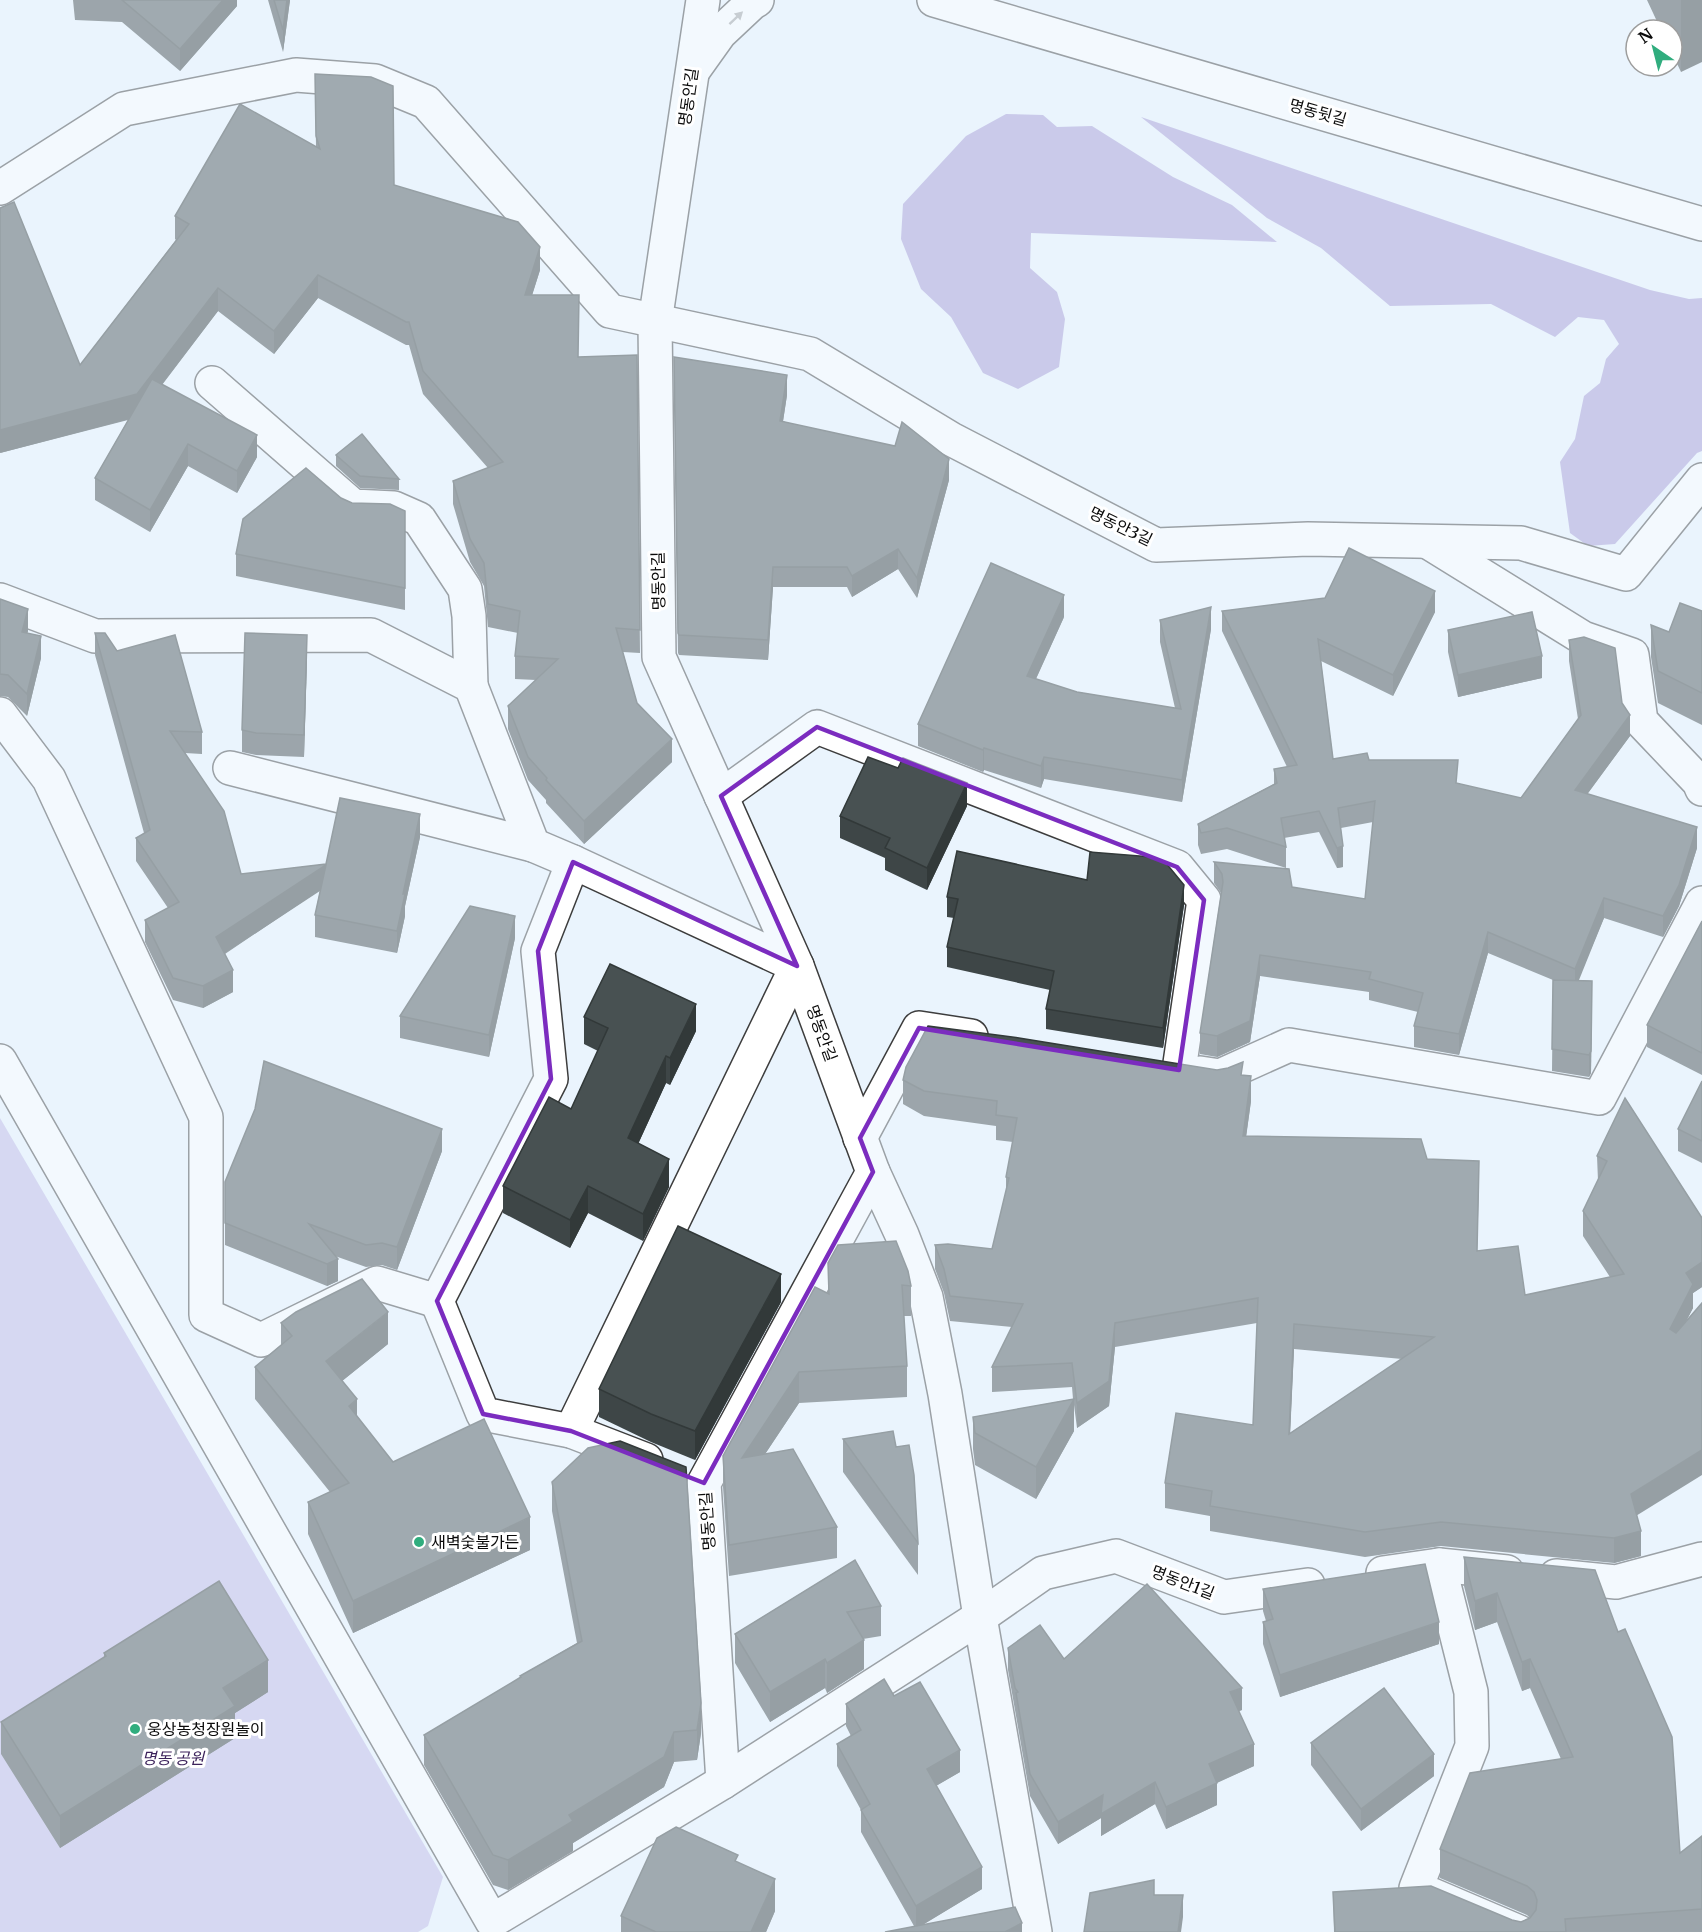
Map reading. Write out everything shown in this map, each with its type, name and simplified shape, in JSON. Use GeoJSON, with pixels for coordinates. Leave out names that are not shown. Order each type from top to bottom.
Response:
{"type":"FeatureCollection","features":[{"type":"Feature","properties":{"kind":"street","name":"명동안길"},"geometry":{"type":"LineString","coordinates":[[703,0],[655,322],[659,657],[797,966],[873,1172],[686,1476],[723,1782]]}},
{"type":"Feature","properties":{"kind":"street"},"geometry":{"type":"LineString","coordinates":[[692,72],[720,33],[757,0]]}},
{"type":"Feature","properties":{"kind":"street","name":"명동뒷길"},"geometry":{"type":"LineString","coordinates":[[934,0],[1702,224]]}},
{"type":"Feature","properties":{"kind":"street","name":"명동안3길"},"geometry":{"type":"LineString","coordinates":[[0,188],[124,109],[296,75],[375,81],[426,102],[610,311],[810,354],[951,439],[1156,545],[1308,539],[1521,543],[1626,574],[1702,480]]}},
{"type":"Feature","properties":{"kind":"street"},"geometry":{"type":"LineString","coordinates":[[212,383],[352,506],[394,508],[419,519],[465,589],[469,616],[471,686],[533,845]]}},
{"type":"Feature","properties":{"kind":"street"},"geometry":{"type":"LineString","coordinates":[[1426,541],[1583,638],[1632,655],[1641,721],[1699,782],[1702,789]]}},
{"type":"Feature","properties":{"kind":"street"},"geometry":{"type":"LineString","coordinates":[[0,600],[95,636],[371,635],[471,686]]}},
{"type":"Feature","properties":{"kind":"street"},"geometry":{"type":"LineString","coordinates":[[0,714],[49,779],[206,1117],[206,1315]]}},
{"type":"Feature","properties":{"kind":"street"},"geometry":{"type":"LineString","coordinates":[[721,796],[817,727],[1177,867],[1204,900],[1167,1068],[1220,1076],[1289,1045],[1599,1098],[1702,903]]}},
{"type":"Feature","properties":{"kind":"street"},"geometry":{"type":"LineString","coordinates":[[230,768],[533,845],[797,966],[571,1431]]}},
{"type":"Feature","properties":{"kind":"street"},"geometry":{"type":"LineString","coordinates":[[573,862],[538,951],[551,1079],[437,1301],[483,1414],[571,1431],[686,1476]]}},
{"type":"Feature","properties":{"kind":"street"},"geometry":{"type":"LineString","coordinates":[[860,1138],[919,1028],[1001,1041]]}},
{"type":"Feature","properties":{"kind":"street"},"geometry":{"type":"LineString","coordinates":[[0,1061],[494,1928],[723,1782]]}},
{"type":"Feature","properties":{"kind":"street"},"geometry":{"type":"LineString","coordinates":[[873,1172],[902,1235],[926,1297],[945,1394],[980,1617],[1035,1932]]}},
{"type":"Feature","properties":{"kind":"street"},"geometry":{"type":"LineString","coordinates":[[206,1315],[261,1340],[377,1283],[437,1301]]}},
{"type":"Feature","properties":{"kind":"street"},"geometry":{"type":"LineString","coordinates":[[161,1342],[206,1315]]}},
{"type":"Feature","properties":{"kind":"street","name":"명동안1길"},"geometry":{"type":"LineString","coordinates":[[723,1782],[980,1617],[1043,1573],[1116,1556],[1224,1598],[1439,1565],[1616,1582],[1702,1558]]}},
{"type":"Feature","properties":{"kind":"street"},"geometry":{"type":"LineString","coordinates":[[1439,1565],[1471,1692],[1472,1746],[1416,1888],[1519,1932]]}},
{"type":"Feature","properties":{"kind":"highlighted area"},"geometry":{"type":"Polygon","coordinates":[[[817,727],[1177,867],[1204,900],[1179,1070],[919,1028],[860,1138],[873,1172],[704,1483],[571,1431],[483,1414],[437,1301],[551,1079],[538,951],[573,862],[797,966],[721,796],[817,727]]]}},
{"type":"Feature","properties":{"kind":"green space","name":"명동 공원"},"geometry":{"type":"Polygon","coordinates":[[[0,1118],[443,1877],[428,1926],[418,1932],[0,1932],[0,1118]]]}},
{"type":"Feature","properties":{"kind":"shaded area"},"geometry":{"type":"Polygon","coordinates":[[[1006,114],[1043,115],[1057,127],[1092,126],[1173,177],[1232,205],[1277,242],[1031,233],[1030,268],[1057,292],[1065,319],[1059,367],[1018,389],[983,373],[951,317],[921,289],[901,239],[903,204],[966,136],[1006,114]]]}},
{"type":"Feature","properties":{"kind":"shaded area"},"geometry":{"type":"Polygon","coordinates":[[[1141,117],[1650,290],[1689,299],[1702,298],[1702,451],[1697,453],[1615,544],[1588,546],[1570,533],[1560,462],[1575,439],[1584,396],[1600,383],[1606,359],[1619,344],[1604,320],[1578,317],[1555,337],[1491,304],[1390,306],[1321,248],[1267,218],[1141,117]]]}},
{"type":"Feature","properties":{"kind":"building"},"geometry":{"type":"Polygon","coordinates":[[[122,0],[223,0],[180,49],[122,0]]]}},
{"type":"Feature","properties":{"kind":"building"},"geometry":{"type":"Polygon","coordinates":[[[274,0],[287,0],[283,30],[274,0]]]}},
{"type":"Feature","properties":{"kind":"building"},"geometry":{"type":"Polygon","coordinates":[[[315,74],[371,77],[393,86],[394,185],[518,222],[540,247],[525,295],[579,295],[578,357],[637,355],[640,630],[616,628],[637,703],[672,739],[584,821],[528,757],[508,706],[558,659],[515,656],[520,611],[488,604],[484,563],[470,539],[453,481],[503,462],[423,371],[409,322],[318,275],[274,331],[218,288],[137,394],[0,430],[0,208],[14,202],[80,365],[189,224],[175,216],[240,104],[320,149],[316,136],[315,74]]]}},
{"type":"Feature","properties":{"kind":"building"},"geometry":{"type":"Polygon","coordinates":[[[674,357],[787,375],[780,421],[895,446],[902,422],[949,459],[917,578],[898,549],[852,576],[847,567],[773,567],[768,640],[679,635],[674,357]]]}},
{"type":"Feature","properties":{"kind":"building"},"geometry":{"type":"Polygon","coordinates":[[[152,379],[257,435],[237,471],[188,444],[150,510],[95,478],[152,379]]]}},
{"type":"Feature","properties":{"kind":"building"},"geometry":{"type":"Polygon","coordinates":[[[362,434],[399,479],[360,476],[336,455],[362,434]]]}},
{"type":"Feature","properties":{"kind":"building"},"geometry":{"type":"Polygon","coordinates":[[[306,468],[341,498],[352,503],[390,504],[405,511],[405,588],[236,554],[243,519],[306,468]]]}},
{"type":"Feature","properties":{"kind":"building"},"geometry":{"type":"Polygon","coordinates":[[[1349,548],[1435,591],[1393,675],[1318,639],[1333,759],[1367,753],[1369,760],[1458,760],[1456,783],[1521,798],[1581,715],[1569,640],[1584,637],[1615,648],[1622,703],[1630,715],[1575,790],[1697,827],[1679,885],[1663,916],[1604,898],[1575,969],[1488,932],[1459,1034],[1414,1026],[1423,993],[1369,979],[1371,972],[1260,955],[1250,1021],[1217,1036],[1200,1033],[1223,882],[1222,874],[1214,862],[1289,869],[1292,887],[1365,899],[1375,801],[1338,808],[1343,846],[1337,848],[1319,811],[1281,818],[1286,847],[1227,828],[1201,833],[1198,824],[1277,783],[1274,769],[1297,765],[1222,611],[1325,598],[1349,548]]]}},
{"type":"Feature","properties":{"kind":"building"},"geometry":{"type":"Polygon","coordinates":[[[991,563],[1064,595],[1027,676],[1077,692],[1181,709],[1160,620],[1211,607],[1182,780],[1044,757],[1041,766],[984,748],[983,750],[918,724],[991,563]]]}},
{"type":"Feature","properties":{"kind":"building"},"geometry":{"type":"Polygon","coordinates":[[[0,599],[28,609],[22,632],[41,636],[27,694],[8,675],[0,674],[0,599]]]}},
{"type":"Feature","properties":{"kind":"building"},"geometry":{"type":"Polygon","coordinates":[[[1680,603],[1702,611],[1702,693],[1658,671],[1651,625],[1669,632],[1680,603]]]}},
{"type":"Feature","properties":{"kind":"building"},"geometry":{"type":"Polygon","coordinates":[[[1532,612],[1542,656],[1458,675],[1448,630],[1532,612]]]}},
{"type":"Feature","properties":{"kind":"building"},"geometry":{"type":"Polygon","coordinates":[[[95,633],[105,633],[117,651],[175,635],[202,732],[170,731],[224,811],[241,874],[326,864],[340,798],[420,814],[397,931],[315,915],[326,865],[216,937],[233,970],[203,986],[173,978],[145,920],[179,902],[136,838],[150,830],[95,633]]]}},
{"type":"Feature","properties":{"kind":"building"},"geometry":{"type":"Polygon","coordinates":[[[245,633],[307,635],[304,735],[256,733],[242,730],[245,633]]]}},
{"type":"Feature","properties":{"kind":"building"},"geometry":{"type":"Polygon","coordinates":[[[868,757],[898,768],[903,758],[967,783],[927,868],[885,848],[890,838],[840,816],[868,757]]]}},
{"type":"Feature","properties":{"kind":"building"},"geometry":{"type":"Polygon","coordinates":[[[957,851],[1087,880],[1090,852],[1152,857],[1166,863],[1184,885],[1163,1028],[1046,1009],[1054,971],[947,947],[958,899],[947,897],[957,851]]]}},
{"type":"Feature","properties":{"kind":"building"},"geometry":{"type":"Polygon","coordinates":[[[470,906],[515,916],[489,1035],[400,1016],[470,906]]]}},
{"type":"Feature","properties":{"kind":"building"},"geometry":{"type":"Polygon","coordinates":[[[1702,921],[1702,1053],[1647,1025],[1702,921]]]}},
{"type":"Feature","properties":{"kind":"building"},"geometry":{"type":"Polygon","coordinates":[[[610,964],[696,1004],[670,1058],[666,1056],[628,1138],[669,1159],[643,1214],[588,1186],[570,1220],[503,1186],[549,1097],[571,1109],[608,1028],[584,1017],[610,964]]]}},
{"type":"Feature","properties":{"kind":"building"},"geometry":{"type":"Polygon","coordinates":[[[1553,980],[1592,981],[1591,1051],[1589,1055],[1552,1049],[1553,980]]]}},
{"type":"Feature","properties":{"kind":"building"},"geometry":{"type":"Polygon","coordinates":[[[928,1026],[1019,1038],[1217,1070],[1243,1062],[1241,1075],[1251,1076],[1243,1136],[1421,1139],[1427,1159],[1479,1161],[1477,1251],[1518,1246],[1525,1295],[1624,1274],[1583,1211],[1607,1161],[1597,1156],[1625,1098],[1702,1218],[1702,1262],[1686,1273],[1693,1284],[1670,1329],[1676,1333],[1702,1303],[1702,1450],[1631,1494],[1641,1531],[1614,1538],[1441,1522],[1365,1532],[1210,1506],[1212,1491],[1165,1483],[1176,1413],[1253,1425],[1258,1298],[1115,1323],[1109,1381],[1077,1403],[1072,1363],[992,1367],[1023,1304],[950,1296],[944,1269],[935,1245],[948,1244],[992,1249],[1009,1178],[1006,1177],[1017,1118],[996,1115],[997,1101],[924,1091],[903,1080],[906,1067],[928,1026]],[[1294,1324],[1289,1434],[1434,1337],[1294,1324]]]}},
{"type":"Feature","properties":{"kind":"building"},"geometry":{"type":"Polygon","coordinates":[[[264,1061],[442,1129],[397,1247],[382,1243],[366,1245],[309,1224],[338,1259],[327,1264],[225,1223],[225,1182],[255,1109],[264,1061]]]}},
{"type":"Feature","properties":{"kind":"building"},"geometry":{"type":"Polygon","coordinates":[[[1702,1081],[1702,1141],[1678,1129],[1702,1081]]]}},
{"type":"Feature","properties":{"kind":"building"},"geometry":{"type":"Polygon","coordinates":[[[678,1226],[781,1274],[695,1431],[651,1414],[599,1389],[678,1226]]]}},
{"type":"Feature","properties":{"kind":"building"},"geometry":{"type":"Polygon","coordinates":[[[896,1241],[908,1271],[911,1286],[902,1285],[907,1366],[799,1372],[742,1458],[793,1449],[837,1527],[729,1545],[723,1456],[815,1287],[829,1294],[828,1263],[838,1245],[896,1241]]]}},
{"type":"Feature","properties":{"kind":"building"},"geometry":{"type":"Polygon","coordinates":[[[362,1279],[388,1312],[326,1361],[357,1399],[349,1406],[393,1462],[484,1419],[530,1517],[353,1601],[308,1502],[349,1483],[255,1367],[292,1336],[281,1323],[296,1312],[362,1279]]]}},
{"type":"Feature","properties":{"kind":"building"},"geometry":{"type":"Polygon","coordinates":[[[1074,1399],[1036,1467],[975,1433],[973,1417],[1074,1399]]]}},
{"type":"Feature","properties":{"kind":"building"},"geometry":{"type":"Polygon","coordinates":[[[893,1431],[896,1447],[909,1445],[914,1475],[918,1543],[843,1439],[893,1431]]]}},
{"type":"Feature","properties":{"kind":"building"},"geometry":{"type":"Polygon","coordinates":[[[620,1441],[686,1467],[701,1703],[697,1730],[674,1732],[664,1757],[569,1815],[573,1821],[508,1860],[493,1855],[424,1735],[582,1641],[552,1482],[588,1448],[620,1441]]]}},
{"type":"Feature","properties":{"kind":"building"},"geometry":{"type":"Polygon","coordinates":[[[1464,1557],[1595,1570],[1618,1632],[1625,1629],[1672,1737],[1680,1853],[1702,1836],[1702,1909],[1565,1919],[1566,1932],[1335,1932],[1333,1892],[1431,1886],[1512,1920],[1521,1922],[1530,1918],[1536,1910],[1537,1900],[1534,1892],[1527,1886],[1440,1849],[1470,1773],[1573,1757],[1530,1659],[1522,1662],[1497,1593],[1475,1601],[1464,1557]]]}},
{"type":"Feature","properties":{"kind":"building"},"geometry":{"type":"Polygon","coordinates":[[[855,1560],[881,1606],[847,1612],[864,1640],[827,1663],[825,1659],[770,1692],[735,1634],[855,1560]]]}},
{"type":"Feature","properties":{"kind":"building"},"geometry":{"type":"Polygon","coordinates":[[[1425,1564],[1439,1622],[1280,1675],[1263,1622],[1273,1619],[1263,1589],[1425,1564]]]}},
{"type":"Feature","properties":{"kind":"building","name":"웅상농청장원놀이"},"geometry":{"type":"Polygon","coordinates":[[[219,1581],[268,1660],[223,1688],[235,1706],[60,1816],[1,1722],[106,1656],[104,1653],[219,1581]]]}},
{"type":"Feature","properties":{"kind":"building"},"geometry":{"type":"Polygon","coordinates":[[[1147,1584],[1242,1688],[1230,1692],[1254,1744],[1209,1764],[1217,1783],[1166,1807],[1155,1782],[1101,1814],[1103,1795],[1058,1822],[1030,1774],[1016,1693],[1018,1692],[1015,1688],[1008,1648],[1040,1625],[1064,1659],[1147,1584]]]}},
{"type":"Feature","properties":{"kind":"building"},"geometry":{"type":"Polygon","coordinates":[[[884,1679],[894,1696],[920,1682],[960,1750],[927,1769],[982,1867],[916,1906],[861,1810],[870,1804],[837,1744],[861,1730],[846,1704],[884,1679]]]}},
{"type":"Feature","properties":{"kind":"building"},"geometry":{"type":"Polygon","coordinates":[[[1384,1688],[1434,1754],[1361,1809],[1311,1743],[1384,1688]]]}},
{"type":"Feature","properties":{"kind":"building"},"geometry":{"type":"Polygon","coordinates":[[[676,1827],[738,1855],[735,1861],[775,1879],[751,1932],[656,1932],[621,1916],[657,1838],[676,1827]]]}},
{"type":"Feature","properties":{"kind":"building"},"geometry":{"type":"Polygon","coordinates":[[[1154,1880],[1154,1895],[1183,1895],[1178,1932],[1084,1932],[1090,1893],[1154,1880]]]}},
{"type":"Feature","properties":{"kind":"building"},"geometry":{"type":"Polygon","coordinates":[[[1015,1907],[1022,1923],[1005,1932],[885,1932],[1015,1907]]]}},
{"type":"Feature","properties":{"kind":"place","name":"새벽숯불가든"},"geometry":{"type":"Point","coordinates":[419,1542]}},
{"type":"Feature","properties":{"kind":"place","name":"웅상농청장원놀이"},"geometry":{"type":"Point","coordinates":[135,1729]}}]}
